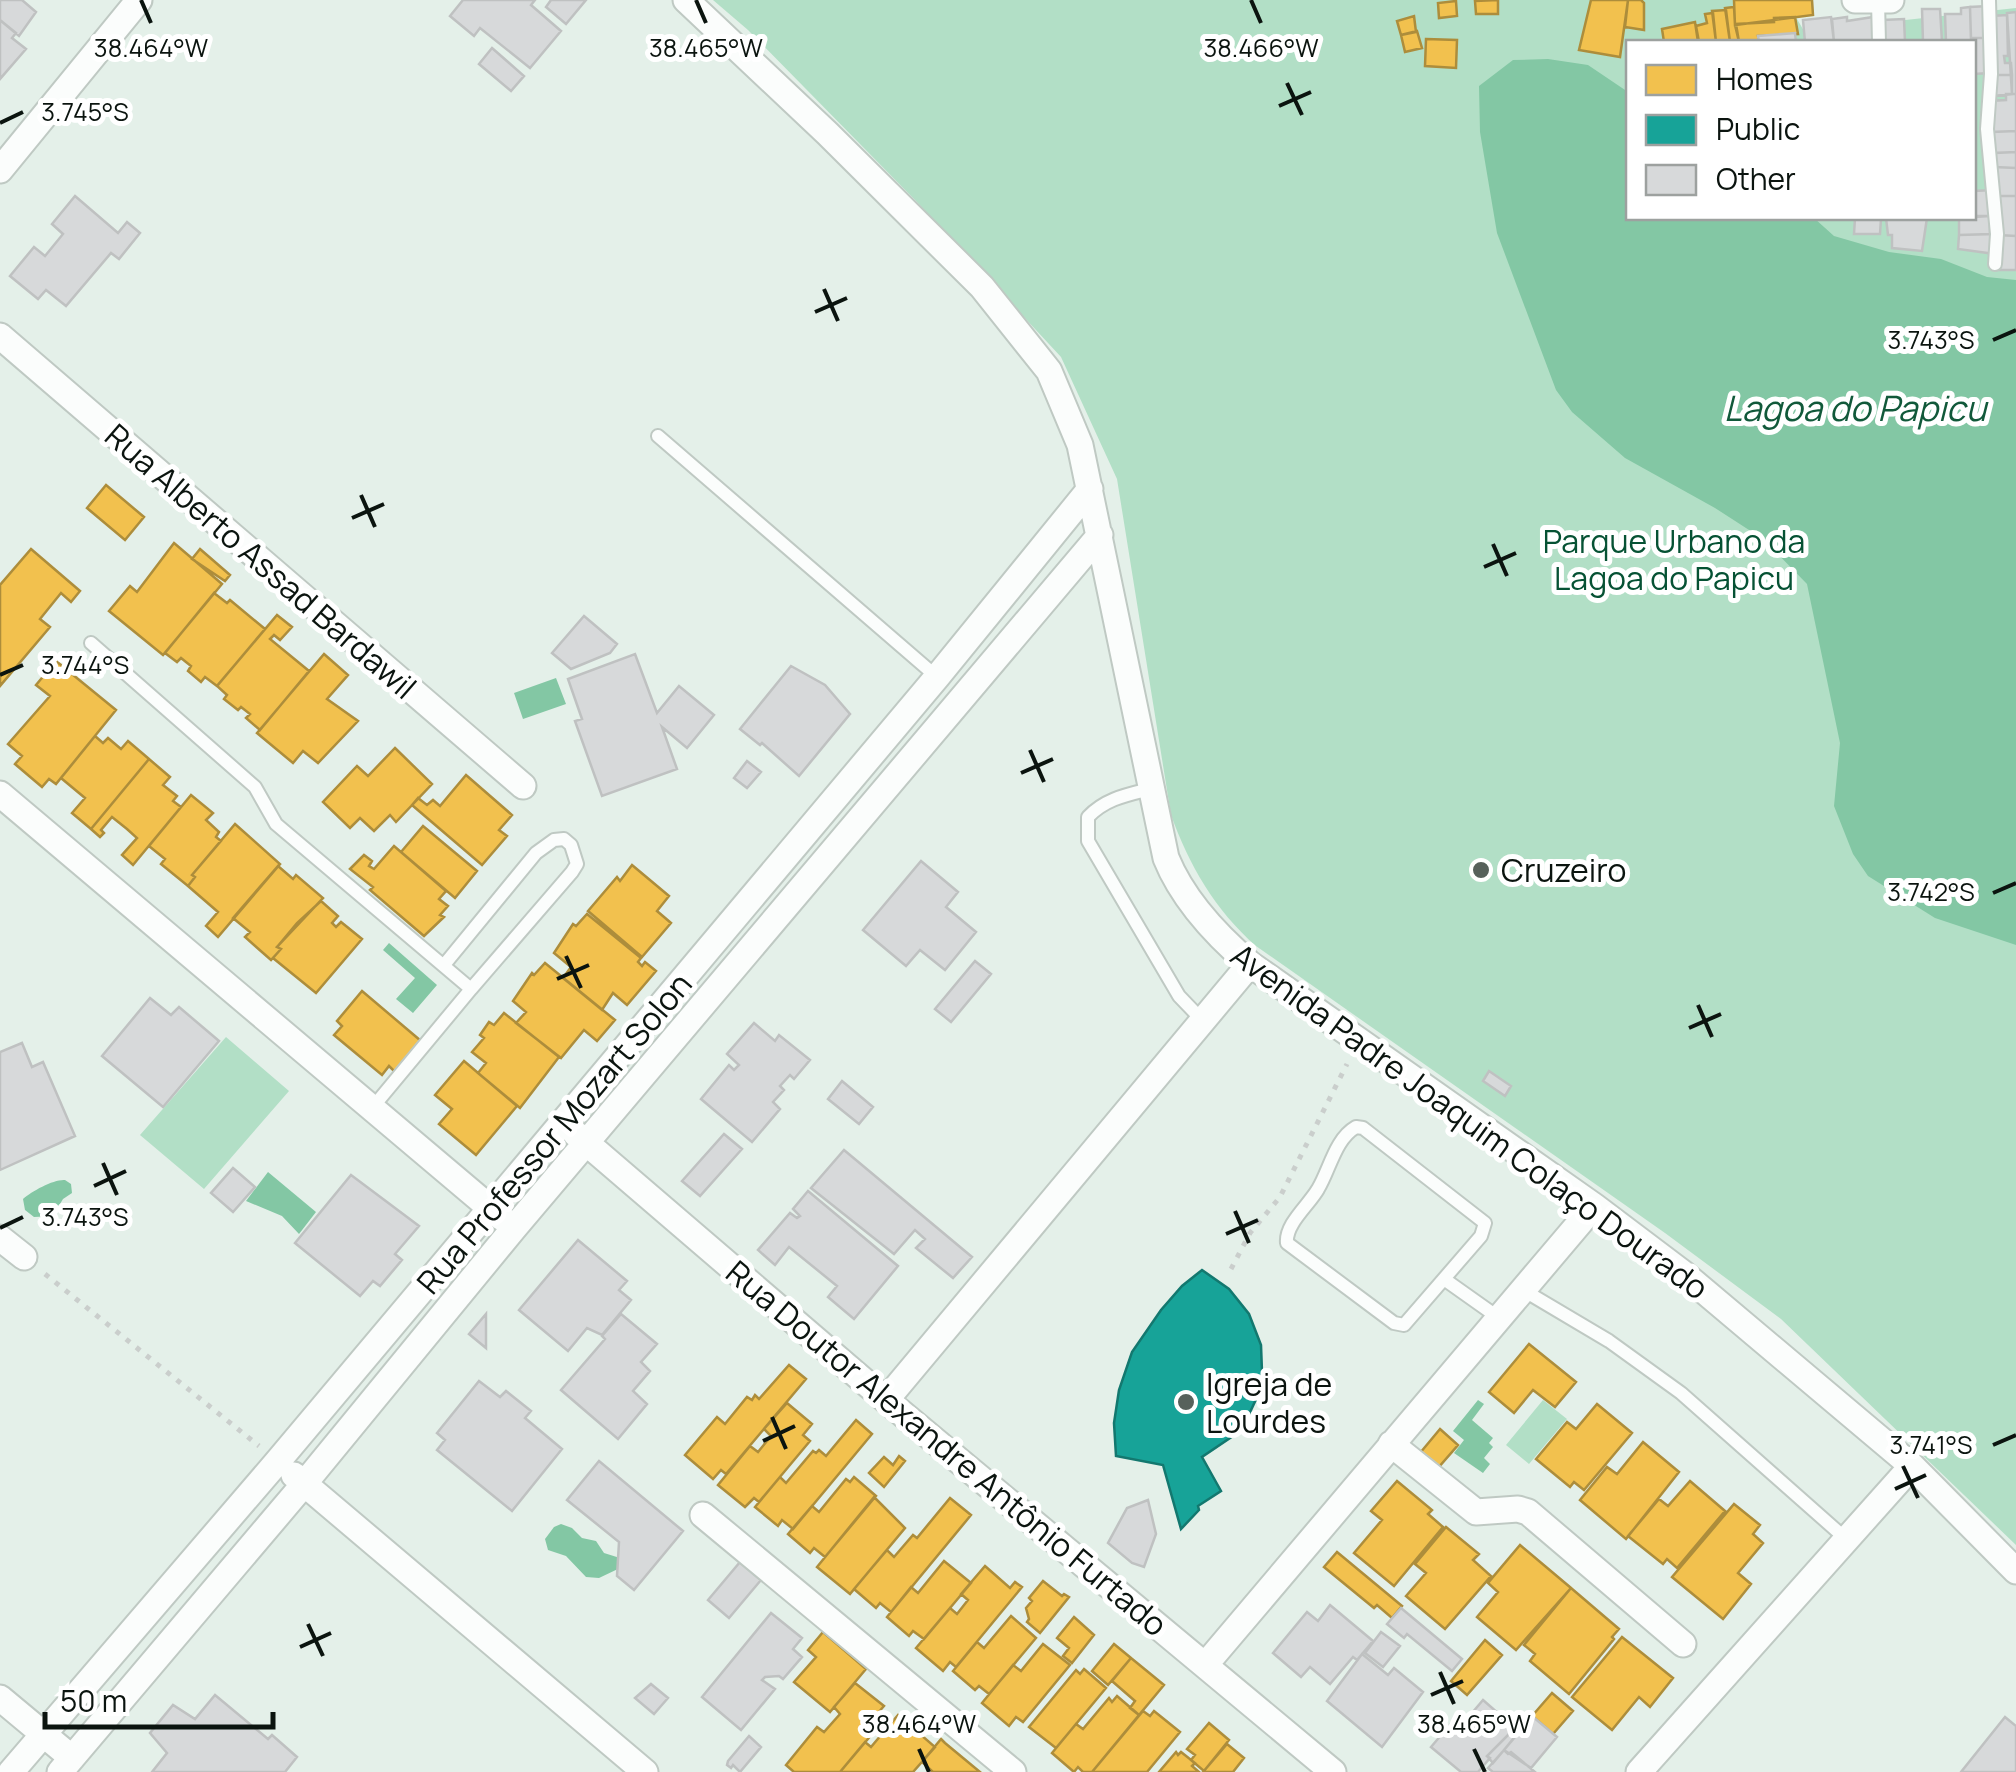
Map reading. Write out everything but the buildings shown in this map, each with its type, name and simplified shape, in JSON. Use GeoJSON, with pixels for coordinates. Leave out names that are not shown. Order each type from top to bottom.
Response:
{"type":"FeatureCollection","features":[{"type":"Feature","properties":{"kind":"street"},"geometry":{"type":"LineString","coordinates":[[0,170],[139,0]]}},
{"type":"Feature","properties":{"kind":"street","name":"Avenida Padre Joaquim Colaço Dourado"},"geometry":{"type":"LineString","coordinates":[[686,0],[827,133],[1006,314],[1056,383],[1080,445],[1166,858],[1180,887],[1218,934],[1250,964],[1594,1206],[1699,1287],[1912,1466],[2016,1572]]}},
{"type":"Feature","properties":{"kind":"street","name":"Rua Alberto Assad Bardawil"},"geometry":{"type":"LineString","coordinates":[[0,336],[523,786]]}},
{"type":"Feature","properties":{"kind":"street","name":"Rua Professor Mozart Solon"},"geometry":{"type":"LineString","coordinates":[[11,1772],[278,1462],[937,678],[1090,489]]}},
{"type":"Feature","properties":{"kind":"street","name":"Rua Professor Mozart Solon"},"geometry":{"type":"LineString","coordinates":[[66,1765],[1100,535]]}},
{"type":"Feature","properties":{"kind":"street"},"geometry":{"type":"LineString","coordinates":[[0,794],[514,1228]]}},
{"type":"Feature","properties":{"kind":"street"},"geometry":{"type":"LineString","coordinates":[[886,1400],[1250,964]]}},
{"type":"Feature","properties":{"kind":"street","name":"Rua Doutor Alexandre Antônio Furtado"},"geometry":{"type":"LineString","coordinates":[[562,1123],[886,1400],[1333,1772]]}},
{"type":"Feature","properties":{"kind":"street"},"geometry":{"type":"LineString","coordinates":[[1206,1664],[1594,1206]]}},
{"type":"Feature","properties":{"kind":"street"},"geometry":{"type":"LineString","coordinates":[[0,1238],[24,1257]]}},
{"type":"Feature","properties":{"kind":"street"},"geometry":{"type":"LineString","coordinates":[[1391,1444],[1476,1512],[1528,1512],[1684,1644]]}},
{"type":"Feature","properties":{"kind":"street"},"geometry":{"type":"LineString","coordinates":[[278,1462],[645,1772]]}},
{"type":"Feature","properties":{"kind":"street"},"geometry":{"type":"LineString","coordinates":[[1638,1772],[1912,1466]]}},
{"type":"Feature","properties":{"kind":"street"},"geometry":{"type":"LineString","coordinates":[[703,1515],[1013,1772]]}},
{"type":"Feature","properties":{"kind":"street"},"geometry":{"type":"LineString","coordinates":[[0,1698],[43,1734],[66,1765]]}},
{"type":"Feature","properties":{"kind":"lane"},"geometry":{"type":"LineString","coordinates":[[1989,0],[1991,74],[1987,129],[1997,234],[1995,264]]}},
{"type":"Feature","properties":{"kind":"lane"},"geometry":{"type":"LineString","coordinates":[[1874,1],[1879,40]]}},
{"type":"Feature","properties":{"kind":"lane"},"geometry":{"type":"LineString","coordinates":[[658,436],[937,678]]}},
{"type":"Feature","properties":{"kind":"lane"},"geometry":{"type":"LineString","coordinates":[[91,643],[256,787],[276,824],[470,989]]}},
{"type":"Feature","properties":{"kind":"lane"},"geometry":{"type":"LineString","coordinates":[[1150,788],[1097,807],[1088,817],[1088,840],[1178,996],[1203,1021]]}},
{"type":"Feature","properties":{"kind":"lane"},"geometry":{"type":"LineString","coordinates":[[372,1107],[572,872],[577,864],[571,845],[564,839],[554,840],[536,853],[444,965]]}},
{"type":"Feature","properties":{"kind":"lane"},"geometry":{"type":"LineString","coordinates":[[1363,1128],[1485,1223],[1481,1236],[1444,1279],[1409,1321],[1400,1326],[1287,1243],[1288,1231],[1319,1187],[1349,1131],[1363,1128]]}},
{"type":"Feature","properties":{"kind":"lane"},"geometry":{"type":"LineString","coordinates":[[1444,1279],[1500,1318]]}},
{"type":"Feature","properties":{"kind":"lane"},"geometry":{"type":"LineString","coordinates":[[1523,1290],[1608,1341],[1681,1392],[1845,1538]]}},
{"type":"Feature","properties":{"kind":"path"},"geometry":{"type":"LineString","coordinates":[[1232,1270],[1250,1234],[1280,1197],[1359,1040]]}},
{"type":"Feature","properties":{"kind":"path"},"geometry":{"type":"LineString","coordinates":[[24,1257],[278,1462]]}},
{"type":"Feature","properties":{"kind":"green space","name":"Parque Urbano da Lagoa do Papicu"},"geometry":{"type":"Polygon","coordinates":[[[713,0],[1786,0],[1804,31],[2016,8],[2016,1545],[1781,1319],[1256,946],[1228,917],[1195,869],[1171,815],[1117,479],[1061,357],[915,200],[748,30],[713,0]]]}},
{"type":"Feature","properties":{"kind":"green space"},"geometry":{"type":"Polygon","coordinates":[[[226,1037],[289,1091],[204,1189],[140,1135],[226,1037]]]}},
{"type":"Feature","properties":{"kind":"green space"},"geometry":{"type":"Polygon","coordinates":[[[1543,1400],[1567,1419],[1529,1464],[1506,1445],[1543,1400]]]}},
{"type":"Feature","properties":{"kind":"water","name":"Lagoa do Papicu"},"geometry":{"type":"Polygon","coordinates":[[[1548,59],[1588,65],[1626,91],[1626,220],[1816,220],[1834,236],[1889,252],[1941,259],[1987,277],[2016,280],[2016,945],[1935,918],[1868,876],[1853,854],[1834,806],[1840,743],[1807,584],[1763,539],[1625,458],[1572,412],[1556,390],[1497,233],[1480,132],[1479,86],[1513,60],[1548,59]]]}},
{"type":"Feature","properties":{"kind":"water"},"geometry":{"type":"Polygon","coordinates":[[[556,678],[566,704],[523,719],[514,693],[556,678]]]}},
{"type":"Feature","properties":{"kind":"water"},"geometry":{"type":"Polygon","coordinates":[[[389,943],[437,985],[413,1013],[396,999],[415,978],[383,950],[389,943]]]}},
{"type":"Feature","properties":{"kind":"water"},"geometry":{"type":"Polygon","coordinates":[[[268,1172],[316,1212],[299,1234],[282,1216],[246,1201],[268,1172]]]}},
{"type":"Feature","properties":{"kind":"water"},"geometry":{"type":"Polygon","coordinates":[[[65,1180],[71,1184],[72,1193],[63,1199],[53,1216],[34,1217],[25,1210],[23,1199],[27,1196],[49,1183],[65,1180]]]}},
{"type":"Feature","properties":{"kind":"water"},"geometry":{"type":"Polygon","coordinates":[[[1478,1400],[1484,1404],[1472,1420],[1493,1438],[1489,1443],[1493,1447],[1484,1458],[1490,1464],[1483,1473],[1454,1453],[1464,1440],[1453,1431],[1478,1400]]]}},
{"type":"Feature","properties":{"kind":"water"},"geometry":{"type":"Polygon","coordinates":[[[561,1524],[582,1538],[596,1541],[604,1553],[620,1558],[620,1568],[599,1578],[586,1577],[566,1556],[548,1550],[545,1539],[561,1524]]]}},
{"type":"Feature","properties":{"kind":"place","name":"Cruzeiro"},"geometry":{"type":"Point","coordinates":[1481,870]}},
{"type":"Feature","properties":{"kind":"place","name":"Igreja de Lourdes"},"geometry":{"type":"Point","coordinates":[1186,1402]}}]}
